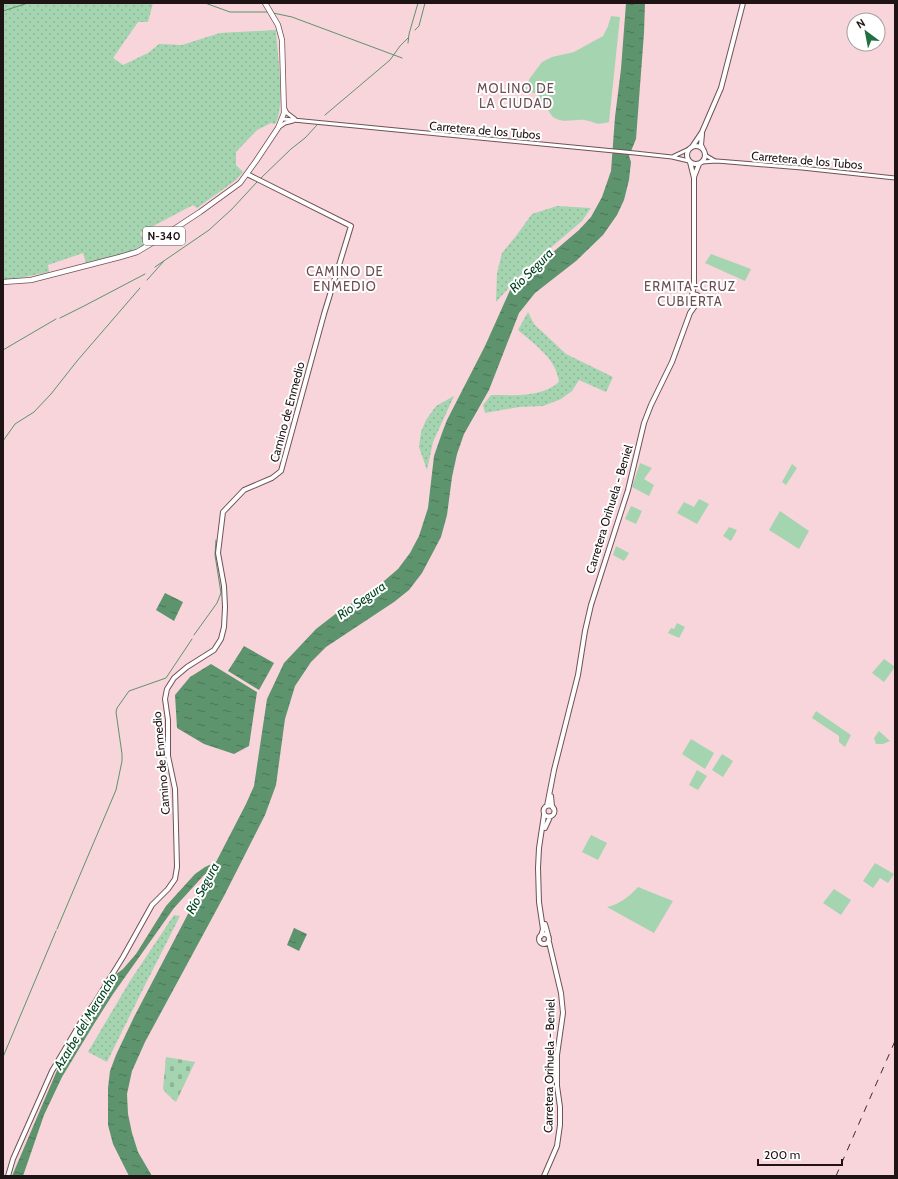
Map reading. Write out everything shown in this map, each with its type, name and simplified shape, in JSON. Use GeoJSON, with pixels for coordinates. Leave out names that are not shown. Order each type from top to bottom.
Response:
{"type":"FeatureCollection","features":[{"type":"Feature","properties":{"kind":"highway","name":"N-340"},"geometry":{"type":"LineString","coordinates":[[3,282],[31,280],[120,258],[137,252],[200,212],[233,188],[247,174],[283,119],[284,106],[281,34],[278,25],[265,3]]}},
{"type":"Feature","properties":{"kind":"main road"},"geometry":{"type":"LineString","coordinates":[[694,284],[698,295],[692,296],[694,284],[694,178],[687,155],[702,132],[721,88],[743,3]]}},
{"type":"Feature","properties":{"kind":"main road"},"geometry":{"type":"LineString","coordinates":[[694,178],[705,155],[701,145],[702,132]]}},
{"type":"Feature","properties":{"kind":"main road"},"geometry":{"type":"LineString","coordinates":[[692,147],[698,146],[703,150]]}},
{"type":"Feature","properties":{"kind":"main road"},"geometry":{"type":"LineString","coordinates":[[689,161],[694,164],[701,163]]}},
{"type":"Feature","properties":{"kind":"main road","name":"Camino de Enmedio"},"geometry":{"type":"LineString","coordinates":[[8,1176],[23,1134],[52,1071],[123,956],[152,905],[168,889],[175,879],[177,867],[174,789],[168,756],[168,720],[165,699],[167,688],[174,678],[187,667],[214,650],[221,639],[224,627],[225,607],[224,586],[218,553],[223,512],[244,490],[272,478],[281,471],[324,314],[351,226],[247,174]]}},
{"type":"Feature","properties":{"kind":"main road","name":"Carretera Orihuela - Beniel"},"geometry":{"type":"LineString","coordinates":[[553,808],[551,795],[591,605],[628,490],[644,422],[672,362],[690,313],[696,303],[700,300],[698,295]]}},
{"type":"Feature","properties":{"kind":"main road","name":"Carretera Orihuela - Beniel"},"geometry":{"type":"LineString","coordinates":[[690,313],[692,296]]}},
{"type":"Feature","properties":{"kind":"main road"},"geometry":{"type":"LineString","coordinates":[[691,301],[696,303]]}},
{"type":"Feature","properties":{"kind":"main road","name":"Carretera Orihuela - Beniel"},"geometry":{"type":"LineString","coordinates":[[546,806],[573,694]]}},
{"type":"Feature","properties":{"kind":"main road"},"geometry":{"type":"LineString","coordinates":[[546,806],[553,808],[554,813],[545,826],[540,848],[540,896],[550,939],[547,944],[543,944],[540,941],[543,929],[539,902],[538,848],[544,815],[543,810],[546,806]]}},
{"type":"Feature","properties":{"kind":"main road"},"geometry":{"type":"LineString","coordinates":[[544,815],[550,817]]}},
{"type":"Feature","properties":{"kind":"main road"},"geometry":{"type":"LineString","coordinates":[[541,936],[544,934],[548,935]]}},
{"type":"Feature","properties":{"kind":"main road","name":"Carretera Orihuela - Beniel"},"geometry":{"type":"LineString","coordinates":[[544,1176],[557,1146],[560,1125],[560,1107],[557,1086],[557,1055],[563,1013],[561,993],[549,942]]}},
{"type":"Feature","properties":{"kind":"main road","name":"Carretera Orihuela - Beniel"},"geometry":{"type":"LineString","coordinates":[[543,944],[552,954]]}},
{"type":"Feature","properties":{"kind":"street"},"geometry":{"type":"LineString","coordinates":[[284,106],[288,113],[296,120]]}},
{"type":"Feature","properties":{"kind":"street","name":"Carretera de los Tubos"},"geometry":{"type":"LineString","coordinates":[[283,119],[635,153],[672,157],[689,161]]}},
{"type":"Feature","properties":{"kind":"street","name":"Carretera de los Tubos"},"geometry":{"type":"LineString","coordinates":[[278,128],[285,123],[296,120]]}},
{"type":"Feature","properties":{"kind":"street"},"geometry":{"type":"LineString","coordinates":[[672,157],[677,156],[692,147]]}},
{"type":"Feature","properties":{"kind":"street","name":"Carretera de los Tubos"},"geometry":{"type":"LineString","coordinates":[[705,155],[709,159],[717,161],[895,178]]}},
{"type":"Feature","properties":{"kind":"street","name":"Carretera de los Tubos"},"geometry":{"type":"LineString","coordinates":[[701,163],[717,161]]}},
{"type":"Feature","properties":{"kind":"green space"},"geometry":{"type":"Polygon","coordinates":[[[3,3],[153,3],[148,22],[138,22],[113,58],[123,65],[148,53],[159,44],[182,45],[220,33],[276,30],[280,106],[275,124],[271,123],[257,130],[236,152],[236,165],[243,172],[236,180],[197,208],[193,205],[140,233],[146,244],[129,252],[86,263],[83,253],[48,265],[49,272],[3,280],[3,3]]]}},
{"type":"Feature","properties":{"kind":"green space"},"geometry":{"type":"Polygon","coordinates":[[[611,16],[620,17],[609,122],[598,124],[584,120],[565,121],[553,117],[540,103],[539,94],[524,91],[530,78],[542,62],[552,57],[574,52],[603,36],[611,16]]]}},
{"type":"Feature","properties":{"kind":"green space"},"geometry":{"type":"Polygon","coordinates":[[[557,206],[591,208],[582,221],[526,269],[496,302],[497,273],[502,253],[532,214],[557,206]]]}},
{"type":"Feature","properties":{"kind":"green space"},"geometry":{"type":"Polygon","coordinates":[[[711,254],[751,269],[745,281],[705,263],[711,254]]]}},
{"type":"Feature","properties":{"kind":"green space"},"geometry":{"type":"Polygon","coordinates":[[[528,312],[534,324],[566,354],[613,377],[606,392],[579,380],[572,391],[561,399],[543,406],[519,407],[485,413],[483,405],[491,395],[536,393],[544,391],[559,382],[554,366],[549,359],[538,347],[518,330],[528,312]]]}},
{"type":"Feature","properties":{"kind":"green space"},"geometry":{"type":"Polygon","coordinates":[[[454,396],[433,442],[427,470],[419,447],[421,432],[426,420],[436,406],[454,396]]]}},
{"type":"Feature","properties":{"kind":"green space"},"geometry":{"type":"Polygon","coordinates":[[[640,463],[652,468],[644,479],[654,485],[649,496],[632,487],[640,463]]]}},
{"type":"Feature","properties":{"kind":"green space"},"geometry":{"type":"Polygon","coordinates":[[[792,464],[797,468],[786,485],[782,482],[792,464]]]}},
{"type":"Feature","properties":{"kind":"green space"},"geometry":{"type":"Polygon","coordinates":[[[699,499],[709,504],[697,524],[677,513],[684,502],[694,507],[699,499]]]}},
{"type":"Feature","properties":{"kind":"green space"},"geometry":{"type":"Polygon","coordinates":[[[631,506],[642,511],[636,524],[625,519],[631,506]]]}},
{"type":"Feature","properties":{"kind":"green space"},"geometry":{"type":"Polygon","coordinates":[[[780,511],[809,531],[799,549],[769,530],[780,511]]]}},
{"type":"Feature","properties":{"kind":"green space"},"geometry":{"type":"Polygon","coordinates":[[[729,527],[737,530],[731,541],[723,536],[729,527]]]}},
{"type":"Feature","properties":{"kind":"green space"},"geometry":{"type":"Polygon","coordinates":[[[616,546],[629,553],[624,561],[613,555],[616,546]]]}},
{"type":"Feature","properties":{"kind":"green space"},"geometry":{"type":"Polygon","coordinates":[[[677,623],[685,627],[679,638],[668,633],[671,628],[674,629],[677,623]]]}},
{"type":"Feature","properties":{"kind":"green space"},"geometry":{"type":"Polygon","coordinates":[[[884,659],[895,667],[884,682],[872,673],[884,659]]]}},
{"type":"Feature","properties":{"kind":"green space"},"geometry":{"type":"Polygon","coordinates":[[[816,711],[851,735],[845,747],[839,742],[839,736],[812,718],[816,711]]]}},
{"type":"Feature","properties":{"kind":"green space"},"geometry":{"type":"Polygon","coordinates":[[[879,731],[890,741],[883,744],[876,744],[874,738],[879,731]]]}},
{"type":"Feature","properties":{"kind":"green space"},"geometry":{"type":"Polygon","coordinates":[[[691,739],[714,753],[705,769],[682,754],[691,739]]]}},
{"type":"Feature","properties":{"kind":"green space"},"geometry":{"type":"Polygon","coordinates":[[[722,754],[733,761],[723,777],[712,770],[722,754]]]}},
{"type":"Feature","properties":{"kind":"green space"},"geometry":{"type":"Polygon","coordinates":[[[697,770],[707,776],[698,790],[689,785],[697,770]]]}},
{"type":"Feature","properties":{"kind":"green space"},"geometry":{"type":"Polygon","coordinates":[[[591,835],[607,843],[598,860],[582,852],[591,835]]]}},
{"type":"Feature","properties":{"kind":"green space"},"geometry":{"type":"Polygon","coordinates":[[[875,863],[894,874],[888,883],[880,878],[873,888],[863,881],[875,863]]]}},
{"type":"Feature","properties":{"kind":"green space"},"geometry":{"type":"Polygon","coordinates":[[[638,887],[673,901],[654,933],[607,907],[616,904],[632,894],[638,887]]]}},
{"type":"Feature","properties":{"kind":"green space"},"geometry":{"type":"Polygon","coordinates":[[[834,889],[851,900],[841,915],[823,903],[834,889]]]}},
{"type":"Feature","properties":{"kind":"green space"},"geometry":{"type":"Polygon","coordinates":[[[174,915],[180,916],[107,1062],[88,1052],[130,981],[174,915]]]}},
{"type":"Feature","properties":{"kind":"green space"},"geometry":{"type":"Polygon","coordinates":[[[166,1057],[195,1062],[176,1102],[163,1089],[166,1057]]]}},
{"type":"Feature","properties":{"kind":"water","name":"Río Segura"},"geometry":{"type":"Polygon","coordinates":[[[626,3],[645,3],[636,139],[629,156],[631,162],[629,180],[624,200],[617,215],[603,235],[576,261],[535,293],[519,313],[489,390],[464,434],[457,454],[452,477],[447,515],[441,537],[422,573],[409,590],[394,602],[326,647],[311,662],[295,686],[285,719],[276,785],[265,815],[224,896],[145,1042],[132,1071],[127,1094],[128,1114],[138,1152],[152,1176],[129,1176],[113,1144],[108,1125],[108,1088],[110,1071],[134,1017],[211,870],[204,875],[174,908],[113,994],[62,1077],[44,1115],[23,1176],[12,1176],[64,1054],[115,975],[123,969],[136,954],[166,906],[195,874],[216,862],[254,786],[267,699],[284,663],[316,629],[338,612],[373,590],[398,569],[410,553],[419,536],[428,508],[434,456],[442,433],[447,420],[485,346],[511,288],[579,230],[591,217],[602,197],[611,171],[626,3]]]}},
{"type":"Feature","properties":{"kind":"water"},"geometry":{"type":"Polygon","coordinates":[[[165,593],[183,602],[174,621],[156,610],[165,593]]]}},
{"type":"Feature","properties":{"kind":"water"},"geometry":{"type":"Polygon","coordinates":[[[244,646],[274,663],[259,690],[228,671],[244,646]]]}},
{"type":"Feature","properties":{"kind":"water"},"geometry":{"type":"Polygon","coordinates":[[[211,664],[257,692],[249,746],[234,754],[204,744],[177,728],[175,695],[190,677],[211,664]]]}},
{"type":"Feature","properties":{"kind":"water"},"geometry":{"type":"Polygon","coordinates":[[[294,928],[307,934],[299,951],[287,945],[294,928]]]}},
{"type":"Feature","properties":{"kind":"waterway"},"geometry":{"type":"LineString","coordinates":[[3,11],[28,3]]}},
{"type":"Feature","properties":{"kind":"waterway"},"geometry":{"type":"LineString","coordinates":[[205,3],[230,12],[267,12]]}},
{"type":"Feature","properties":{"kind":"waterway"},"geometry":{"type":"LineString","coordinates":[[408,43],[409,34],[418,3]]}},
{"type":"Feature","properties":{"kind":"waterway"},"geometry":{"type":"LineString","coordinates":[[415,30],[419,26],[425,3]]}},
{"type":"Feature","properties":{"kind":"waterway"},"geometry":{"type":"LineString","coordinates":[[273,13],[292,17],[402,58]]}},
{"type":"Feature","properties":{"kind":"waterway"},"geometry":{"type":"LineString","coordinates":[[325,115],[390,60],[408,38]]}},
{"type":"Feature","properties":{"kind":"waterway"},"geometry":{"type":"LineString","coordinates":[[261,178],[317,125]]}},
{"type":"Feature","properties":{"kind":"waterway"},"geometry":{"type":"LineString","coordinates":[[155,267],[209,230],[232,209],[257,182]]}},
{"type":"Feature","properties":{"kind":"waterway"},"geometry":{"type":"LineString","coordinates":[[147,280],[164,261]]}},
{"type":"Feature","properties":{"kind":"waterway"},"geometry":{"type":"LineString","coordinates":[[60,318],[145,274]]}},
{"type":"Feature","properties":{"kind":"waterway"},"geometry":{"type":"LineString","coordinates":[[3,441],[15,424],[34,412],[51,394],[77,361],[140,288]]}},
{"type":"Feature","properties":{"kind":"waterway"},"geometry":{"type":"LineString","coordinates":[[3,350],[56,319]]}},
{"type":"Feature","properties":{"kind":"waterway"},"geometry":{"type":"LineString","coordinates":[[194,635],[217,603],[221,593],[215,555],[216,540]]}},
{"type":"Feature","properties":{"kind":"waterway"},"geometry":{"type":"LineString","coordinates":[[57,929],[116,790],[122,761],[116,712],[117,708],[129,691],[166,678],[192,639]]}},
{"type":"Feature","properties":{"kind":"waterway"},"geometry":{"type":"LineString","coordinates":[[3,1057],[56,931]]}},
{"type":"Feature","properties":{"kind":"railway"},"geometry":{"type":"LineString","coordinates":[[836,1176],[895,1041]]}},
{"type":"Feature","properties":{"kind":"district","name":"MOLINO DE LA CIUDAD"},"geometry":{"type":"Point","coordinates":[516,96]}},
{"type":"Feature","properties":{"kind":"district","name":"CAMINO DE ENMEDIO"},"geometry":{"type":"Point","coordinates":[345,278]}},
{"type":"Feature","properties":{"kind":"district","name":"ERMITA-CRUZ CUBIERTA"},"geometry":{"type":"Point","coordinates":[690,294]}},
{"type":"Feature","properties":{"kind":"water label","name":"Azarbe del Merancho"},"geometry":{"type":"Point","coordinates":[85,1021]}}]}
